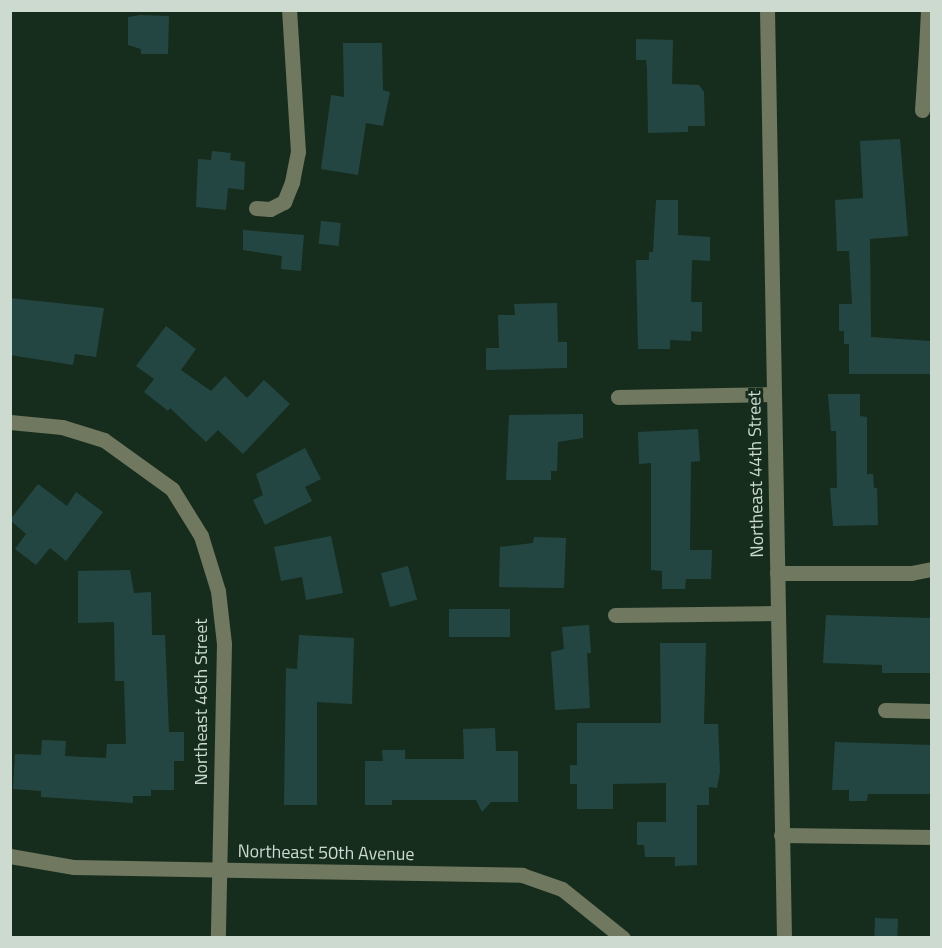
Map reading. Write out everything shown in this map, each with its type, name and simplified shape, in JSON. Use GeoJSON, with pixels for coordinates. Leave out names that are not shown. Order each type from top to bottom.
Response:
{"type":"FeatureCollection","features":[{"type":"Feature","properties":{"kind":"street"},"geometry":{"type":"LineString","coordinates":[[256,208],[270,209],[284,202],[292,182],[298,152],[289,10]]}},
{"type":"Feature","properties":{"kind":"street","name":"Northeast 44th Street"},"geometry":{"type":"LineString","coordinates":[[767,10],[784,938]]}},
{"type":"Feature","properties":{"kind":"street"},"geometry":{"type":"LineString","coordinates":[[922,110],[929,50],[928,10]]}},
{"type":"Feature","properties":{"kind":"street"},"geometry":{"type":"LineString","coordinates":[[618,397],[774,394]]}},
{"type":"Feature","properties":{"kind":"street","name":"Northeast 46th Street"},"geometry":{"type":"LineString","coordinates":[[10,422],[62,427],[104,440],[172,489],[201,536],[218,591],[224,644],[218,938]]}},
{"type":"Feature","properties":{"kind":"street"},"geometry":{"type":"LineString","coordinates":[[777,573],[911,573],[932,569]]}},
{"type":"Feature","properties":{"kind":"street"},"geometry":{"type":"LineString","coordinates":[[615,615],[777,613]]}},
{"type":"Feature","properties":{"kind":"street"},"geometry":{"type":"LineString","coordinates":[[885,710],[932,711]]}},
{"type":"Feature","properties":{"kind":"street"},"geometry":{"type":"LineString","coordinates":[[781,835],[932,837]]}},
{"type":"Feature","properties":{"kind":"street","name":"Northeast 50th Avenue"},"geometry":{"type":"LineString","coordinates":[[10,856],[74,867],[219,872],[522,875],[562,889],[623,938]]}},
{"type":"Feature","properties":{"kind":"building"},"geometry":{"type":"Polygon","coordinates":[[[169,16],[168,54],[141,54],[141,49],[128,45],[128,17],[169,16]]]}},
{"type":"Feature","properties":{"kind":"building"},"geometry":{"type":"Polygon","coordinates":[[[636,39],[673,40],[672,84],[699,85],[704,92],[705,126],[688,126],[688,132],[648,133],[646,60],[636,60],[636,39]]]}},
{"type":"Feature","properties":{"kind":"building"},"geometry":{"type":"Polygon","coordinates":[[[343,43],[382,43],[383,90],[390,92],[383,126],[366,123],[358,175],[321,169],[331,95],[344,97],[343,43]]]}},
{"type":"Feature","properties":{"kind":"building"},"geometry":{"type":"Polygon","coordinates":[[[900,139],[908,236],[870,239],[871,337],[930,341],[931,374],[849,374],[849,344],[844,344],[844,331],[839,331],[839,304],[852,304],[849,251],[837,251],[835,200],[863,198],[860,141],[900,139]]]}},
{"type":"Feature","properties":{"kind":"building"},"geometry":{"type":"Polygon","coordinates":[[[212,151],[231,153],[230,160],[245,162],[244,190],[228,188],[226,210],[196,207],[198,159],[211,160],[212,151]]]}},
{"type":"Feature","properties":{"kind":"building"},"geometry":{"type":"Polygon","coordinates":[[[656,200],[678,200],[678,235],[710,237],[710,261],[692,260],[691,302],[702,302],[702,332],[691,331],[691,341],[670,340],[670,349],[638,349],[636,260],[649,260],[649,252],[653,252],[656,200]]]}},
{"type":"Feature","properties":{"kind":"building"},"geometry":{"type":"Polygon","coordinates":[[[321,221],[341,223],[338,246],[319,244],[321,221]]]}},
{"type":"Feature","properties":{"kind":"building"},"geometry":{"type":"Polygon","coordinates":[[[243,230],[304,235],[301,271],[281,269],[282,256],[243,250],[243,230]]]}},
{"type":"Feature","properties":{"kind":"building"},"geometry":{"type":"Polygon","coordinates":[[[10,298],[104,308],[96,357],[75,354],[73,365],[10,355],[10,298]]]}},
{"type":"Feature","properties":{"kind":"building"},"geometry":{"type":"Polygon","coordinates":[[[557,303],[558,342],[567,342],[567,368],[486,370],[486,348],[499,348],[498,315],[515,315],[514,304],[557,303]]]}},
{"type":"Feature","properties":{"kind":"building"},"geometry":{"type":"Polygon","coordinates":[[[166,326],[196,349],[181,370],[211,391],[225,376],[247,398],[264,380],[290,404],[243,454],[218,430],[206,442],[170,408],[168,411],[144,392],[154,379],[136,366],[166,326]]]}},
{"type":"Feature","properties":{"kind":"building"},"geometry":{"type":"Polygon","coordinates":[[[828,394],[860,394],[860,416],[867,417],[867,474],[873,474],[874,488],[877,488],[878,525],[833,526],[830,488],[837,488],[836,431],[831,431],[828,394]]]}},
{"type":"Feature","properties":{"kind":"building"},"geometry":{"type":"Polygon","coordinates":[[[583,414],[583,438],[558,442],[557,471],[551,471],[551,480],[506,480],[509,415],[583,414]]]}},
{"type":"Feature","properties":{"kind":"building"},"geometry":{"type":"Polygon","coordinates":[[[698,429],[700,461],[691,462],[690,550],[712,550],[711,579],[686,579],[685,589],[662,589],[662,571],[651,570],[651,463],[639,464],[638,432],[698,429]]]}},
{"type":"Feature","properties":{"kind":"building"},"geometry":{"type":"Polygon","coordinates":[[[305,448],[321,479],[305,487],[312,501],[265,525],[253,500],[263,495],[256,474],[305,448]]]}},
{"type":"Feature","properties":{"kind":"building"},"geometry":{"type":"Polygon","coordinates":[[[38,484],[67,506],[76,492],[103,512],[66,561],[50,548],[36,565],[15,549],[26,534],[10,520],[38,484]]]}},
{"type":"Feature","properties":{"kind":"building"},"geometry":{"type":"Polygon","coordinates":[[[331,536],[343,593],[306,600],[302,577],[281,581],[274,547],[331,536]]]}},
{"type":"Feature","properties":{"kind":"building"},"geometry":{"type":"Polygon","coordinates":[[[534,537],[566,538],[564,588],[499,587],[500,547],[533,543],[534,537]]]}},
{"type":"Feature","properties":{"kind":"building"},"geometry":{"type":"Polygon","coordinates":[[[408,566],[417,600],[390,607],[381,573],[408,566]]]}},
{"type":"Feature","properties":{"kind":"building"},"geometry":{"type":"Polygon","coordinates":[[[130,570],[134,593],[151,592],[152,635],[165,635],[169,732],[184,732],[184,761],[174,761],[174,790],[151,790],[151,796],[133,796],[133,803],[41,797],[41,791],[13,789],[15,754],[41,755],[42,740],[66,741],[65,756],[106,758],[107,744],[126,744],[124,681],[115,681],[114,622],[78,623],[78,571],[130,570]]]}},
{"type":"Feature","properties":{"kind":"building"},"geometry":{"type":"Polygon","coordinates":[[[449,609],[510,609],[510,637],[449,637],[449,609]]]}},
{"type":"Feature","properties":{"kind":"building"},"geometry":{"type":"Polygon","coordinates":[[[826,615],[930,618],[931,673],[882,673],[882,665],[823,663],[826,615]]]}},
{"type":"Feature","properties":{"kind":"building"},"geometry":{"type":"Polygon","coordinates":[[[589,625],[591,653],[587,653],[590,708],[555,710],[551,652],[564,649],[562,627],[589,625]]]}},
{"type":"Feature","properties":{"kind":"building"},"geometry":{"type":"Polygon","coordinates":[[[299,635],[354,638],[352,704],[317,702],[317,805],[284,805],[286,668],[297,669],[299,635]]]}},
{"type":"Feature","properties":{"kind":"building"},"geometry":{"type":"Polygon","coordinates":[[[660,643],[706,643],[704,724],[718,724],[720,772],[717,788],[709,787],[709,805],[697,805],[697,865],[675,866],[675,857],[645,857],[644,845],[637,845],[637,822],[666,822],[666,783],[613,784],[613,809],[577,809],[577,784],[570,784],[570,765],[577,765],[577,723],[661,723],[660,643]]]}},
{"type":"Feature","properties":{"kind":"building"},"geometry":{"type":"Polygon","coordinates":[[[495,728],[496,751],[518,751],[518,802],[491,802],[482,812],[476,800],[392,800],[392,805],[365,805],[365,761],[383,761],[382,750],[405,750],[405,759],[464,759],[463,729],[495,728]]]}},
{"type":"Feature","properties":{"kind":"building"},"geometry":{"type":"Polygon","coordinates":[[[835,742],[932,745],[932,794],[868,794],[867,801],[849,801],[849,790],[832,790],[835,742]]]}},
{"type":"Feature","properties":{"kind":"building"},"geometry":{"type":"Polygon","coordinates":[[[875,918],[898,919],[897,938],[874,938],[875,918]]]}}]}
